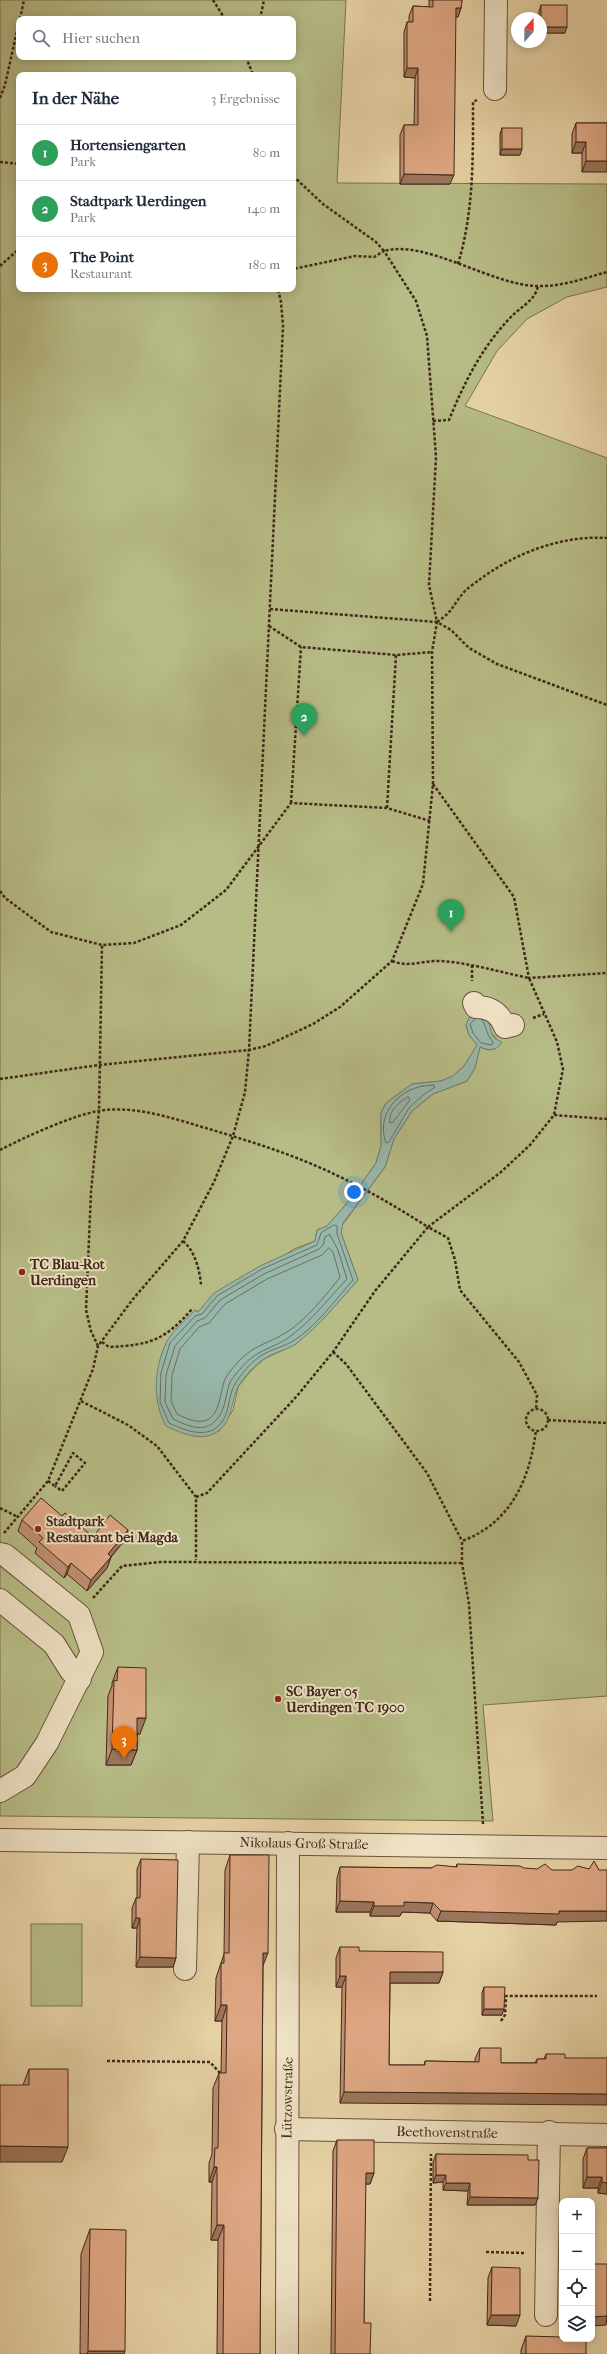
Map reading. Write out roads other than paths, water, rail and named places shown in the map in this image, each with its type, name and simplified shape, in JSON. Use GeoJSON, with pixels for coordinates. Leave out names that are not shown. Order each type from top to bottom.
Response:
{"type":"FeatureCollection","features":[{"type":"Feature","properties":{"kind":"street"},"geometry":{"type":"LineString","coordinates":[[495,89],[496,0]]}},
{"type":"Feature","properties":{"kind":"street"},"geometry":{"type":"LineString","coordinates":[[474,1003],[476,1007],[487,1007],[495,1012],[502,1020],[505,1028],[513,1025]]}},
{"type":"Feature","properties":{"kind":"street"},"geometry":{"type":"LineString","coordinates":[[0,1554],[5,1556],[79,1615],[92,1652],[48,1743],[25,1776],[0,1792]]}},
{"type":"Feature","properties":{"kind":"street"},"geometry":{"type":"LineString","coordinates":[[0,1600],[54,1644],[71,1671],[80,1679]]}},
{"type":"Feature","properties":{"kind":"street","name":"Nikolaus-Groß-Straße"},"geometry":{"type":"LineString","coordinates":[[0,1840],[483,1845],[607,1848]]}},
{"type":"Feature","properties":{"kind":"street"},"geometry":{"type":"LineString","coordinates":[[185,1969],[188,1842]]}},
{"type":"Feature","properties":{"kind":"street","name":"Lützowstraße"},"geometry":{"type":"LineString","coordinates":[[287,2354],[286,2129],[288,1843]]}},
{"type":"Feature","properties":{"kind":"street","name":"Beethovenstraße"},"geometry":{"type":"LineString","coordinates":[[286,2129],[607,2134]]}},
{"type":"Feature","properties":{"kind":"street"},"geometry":{"type":"LineString","coordinates":[[546,2315],[549,2132]]}},
{"type":"Feature","properties":{"kind":"water"},"geometry":{"type":"Polygon","coordinates":[[[476,1014],[488,1020],[493,1036],[502,1042],[495,1049],[480,1047],[475,1068],[467,1081],[433,1094],[412,1111],[394,1139],[385,1167],[343,1223],[341,1233],[358,1280],[314,1329],[297,1343],[264,1359],[250,1371],[236,1390],[230,1415],[218,1431],[212,1435],[199,1437],[185,1434],[166,1426],[158,1406],[156,1385],[162,1353],[172,1334],[195,1310],[198,1312],[214,1293],[260,1266],[315,1241],[317,1230],[327,1226],[349,1201],[376,1163],[381,1146],[381,1113],[386,1103],[412,1084],[441,1081],[453,1076],[464,1066],[477,1045],[469,1035],[466,1025],[469,1018],[476,1014]]]}},
{"type":"Feature","properties":{"kind":"place","name":"Stadtpark Uerdingen"},"geometry":{"type":"Point","coordinates":[304,736]}},
{"type":"Feature","properties":{"kind":"place","name":"Hortensiengarten"},"geometry":{"type":"Point","coordinates":[451,932]}},
{"type":"Feature","properties":{"kind":"place","name":"TC Blau-Rot Uerdingen"},"geometry":{"type":"Point","coordinates":[22,1272]}},
{"type":"Feature","properties":{"kind":"place","name":"Stadtpark Restaurant bei Magda"},"geometry":{"type":"Point","coordinates":[38,1529]}},
{"type":"Feature","properties":{"kind":"place","name":"SC Bayer 05 Uerdingen TC 1900"},"geometry":{"type":"Point","coordinates":[278,1699]}},
{"type":"Feature","properties":{"kind":"place","name":"The Point"},"geometry":{"type":"Point","coordinates":[124,1759]}}]}
